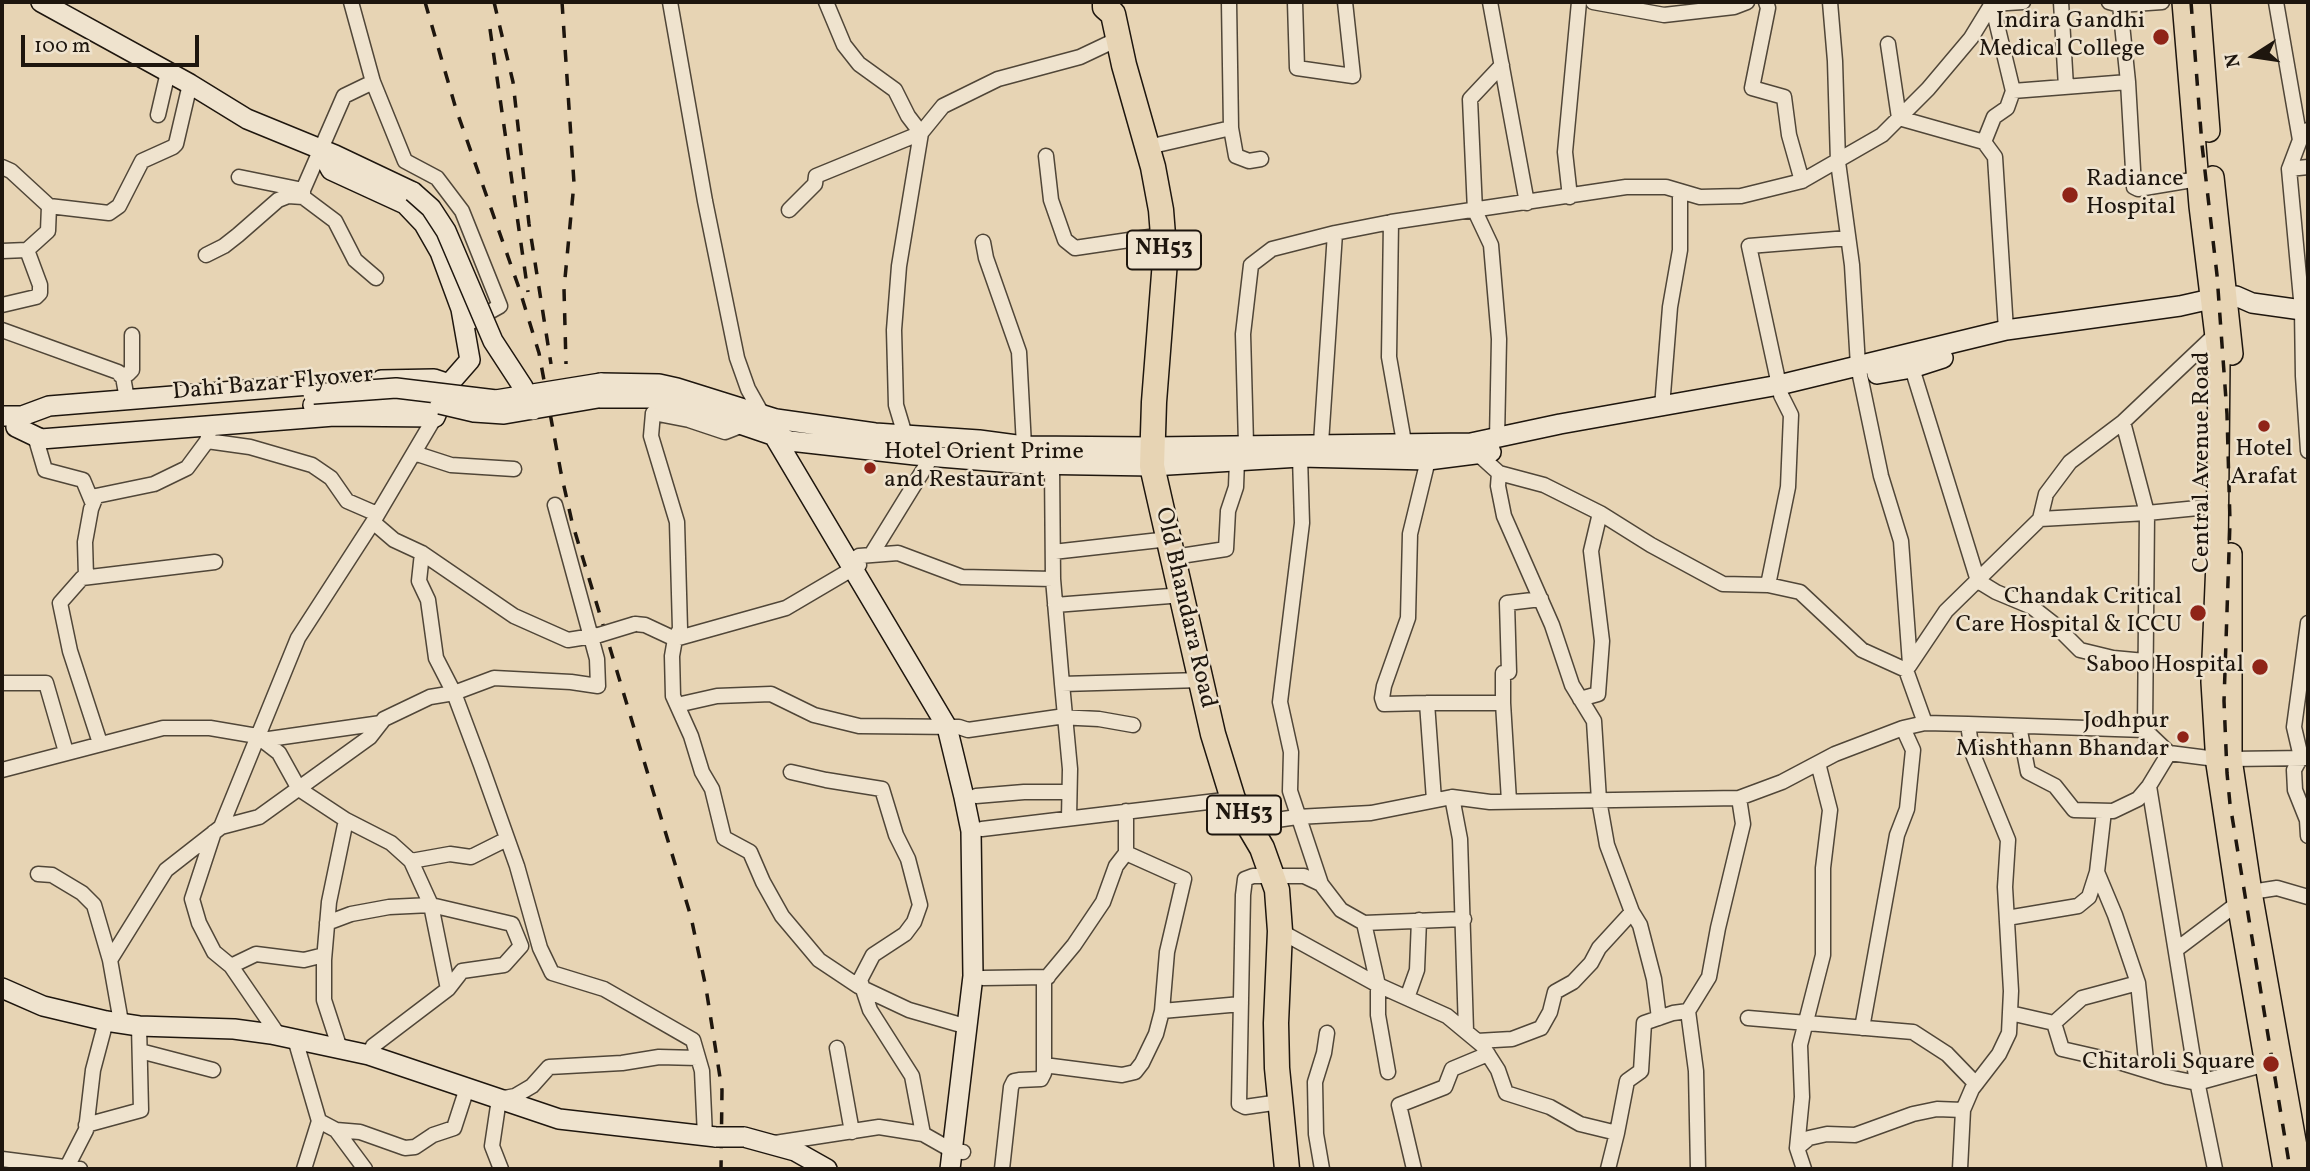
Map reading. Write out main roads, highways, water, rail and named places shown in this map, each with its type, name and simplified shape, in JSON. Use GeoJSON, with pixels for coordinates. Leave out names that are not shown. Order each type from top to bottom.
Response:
{"type":"FeatureCollection","features":[{"type":"Feature","properties":{"kind":"highway","name":"Old Bhandara Road"},"geometry":{"type":"LineString","coordinates":[[1112,6],[1161,210],[1165,261],[1152,456],[1213,734],[1233,799],[1262,848],[1277,890],[1280,931],[1276,1023],[1287,1169]]}},
{"type":"Feature","properties":{"kind":"main road"},"geometry":{"type":"LineString","coordinates":[[2183,2],[2198,179],[2219,311],[2218,506],[2212,682],[2223,759]]}},
{"type":"Feature","properties":{"kind":"main road","name":"Central Avenue Road"},"geometry":{"type":"LineString","coordinates":[[2199,2],[2215,203],[2219,311],[2232,356],[2223,759],[2244,898],[2302,1136],[2300,1169]]}},
{"type":"Feature","properties":{"kind":"main road"},"geometry":{"type":"LineString","coordinates":[[2244,898],[2266,1064],[2284,1169]]}},
{"type":"Feature","properties":{"kind":"railway"},"geometry":{"type":"LineString","coordinates":[[425,2],[456,109],[539,353],[572,522],[691,917],[706,988],[722,1090],[721,1169]]}},
{"type":"Feature","properties":{"kind":"railway"},"geometry":{"type":"LineString","coordinates":[[494,2],[513,82],[529,224],[551,364]]}},
{"type":"Feature","properties":{"kind":"railway"},"geometry":{"type":"LineString","coordinates":[[562,2],[574,183],[564,289],[566,364]]}},
{"type":"Feature","properties":{"kind":"railway"},"geometry":{"type":"LineString","coordinates":[[2191,2],[2202,145],[2217,275],[2227,414],[2230,522],[2224,701],[2227,773],[2290,1169]]}},
{"type":"Feature","properties":{"kind":"railway"},"geometry":{"type":"LineString","coordinates":[[490,29],[528,292]]}},
{"type":"Feature","properties":{"kind":"place","name":"Indira Gandhi Medical College"},"geometry":{"type":"Point","coordinates":[2161,37]}},
{"type":"Feature","properties":{"kind":"place","name":"Radiance Hospital"},"geometry":{"type":"Point","coordinates":[2070,195]}},
{"type":"Feature","properties":{"kind":"place","name":"Hotel Arafat"},"geometry":{"type":"Point","coordinates":[2264,426]}},
{"type":"Feature","properties":{"kind":"place","name":"Hotel Orient Prime and Restaurant"},"geometry":{"type":"Point","coordinates":[870,468]}},
{"type":"Feature","properties":{"kind":"place","name":"Chandak Critical Care Hospital & ICCU"},"geometry":{"type":"Point","coordinates":[2198,613]}},
{"type":"Feature","properties":{"kind":"place","name":"Saboo Hospital"},"geometry":{"type":"Point","coordinates":[2260,667]}},
{"type":"Feature","properties":{"kind":"place","name":"Jodhpur Mishthann Bhandar"},"geometry":{"type":"Point","coordinates":[2183,737]}},
{"type":"Feature","properties":{"kind":"place","name":"Chitaroli Square"},"geometry":{"type":"Point","coordinates":[2271,1064]}}]}
